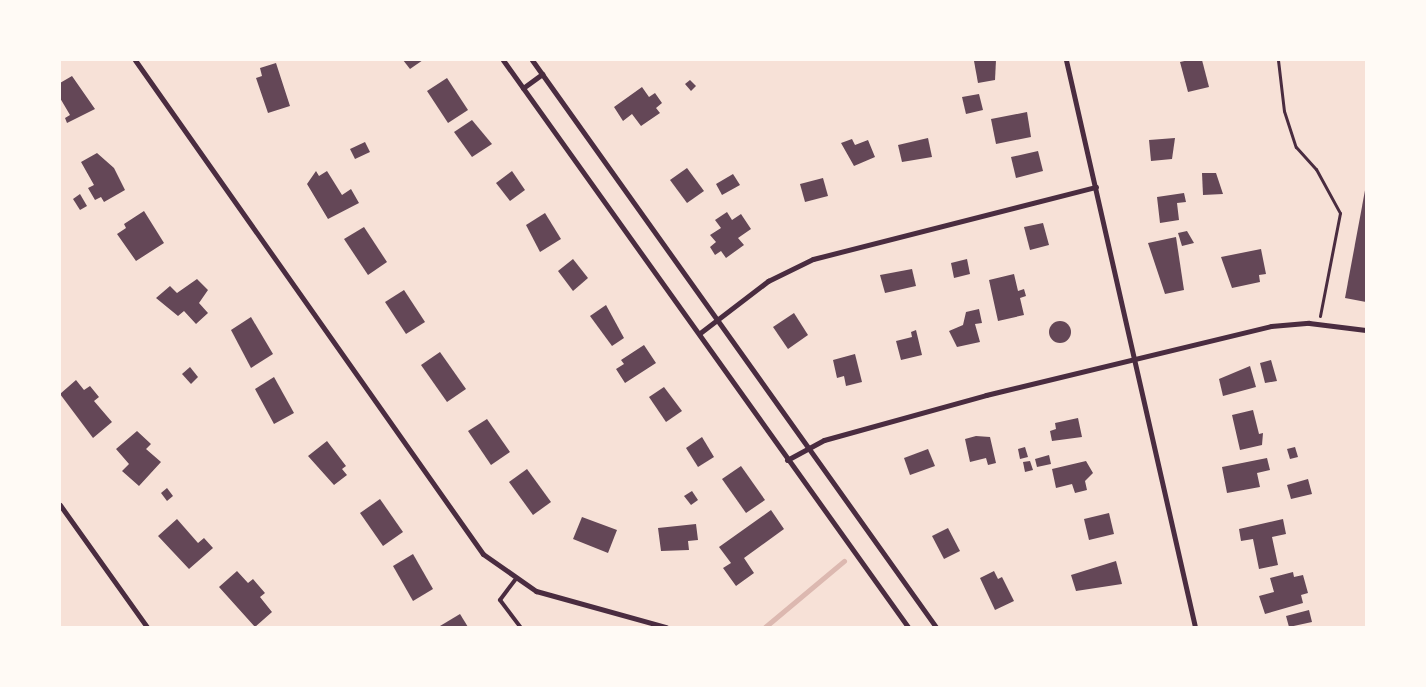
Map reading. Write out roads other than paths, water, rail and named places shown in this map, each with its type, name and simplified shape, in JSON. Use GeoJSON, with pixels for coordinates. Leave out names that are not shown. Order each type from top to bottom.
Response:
{"type":"FeatureCollection","features":[{"type":"Feature","properties":{"kind":"street"},"geometry":{"type":"LineString","coordinates":[[135,60],[322,320],[468,534],[515,580],[555,598],[666,627]]}},
{"type":"Feature","properties":{"kind":"street"},"geometry":{"type":"LineString","coordinates":[[503,60],[700,333],[787,460],[908,627]]}},
{"type":"Feature","properties":{"kind":"street"},"geometry":{"type":"LineString","coordinates":[[532,60],[936,627]]}},
{"type":"Feature","properties":{"kind":"street"},"geometry":{"type":"LineString","coordinates":[[1066,60],[1137,356],[1195,627]]}},
{"type":"Feature","properties":{"kind":"street"},"geometry":{"type":"LineString","coordinates":[[523,88],[542,74]]}},
{"type":"Feature","properties":{"kind":"street"},"geometry":{"type":"LineString","coordinates":[[700,333],[768,281],[813,259],[1096,187]]}},
{"type":"Feature","properties":{"kind":"street"},"geometry":{"type":"LineString","coordinates":[[787,460],[807,447],[1137,356],[1271,326],[1319,323],[1366,330]]}},
{"type":"Feature","properties":{"kind":"street"},"geometry":{"type":"LineString","coordinates":[[60,506],[147,627]]}},
{"type":"Feature","properties":{"kind":"lane"},"geometry":{"type":"LineString","coordinates":[[515,580],[500,600],[520,627]]}},
{"type":"Feature","properties":{"kind":"waterway"},"geometry":{"type":"LineString","coordinates":[[765,627],[844,561]]}}]}
